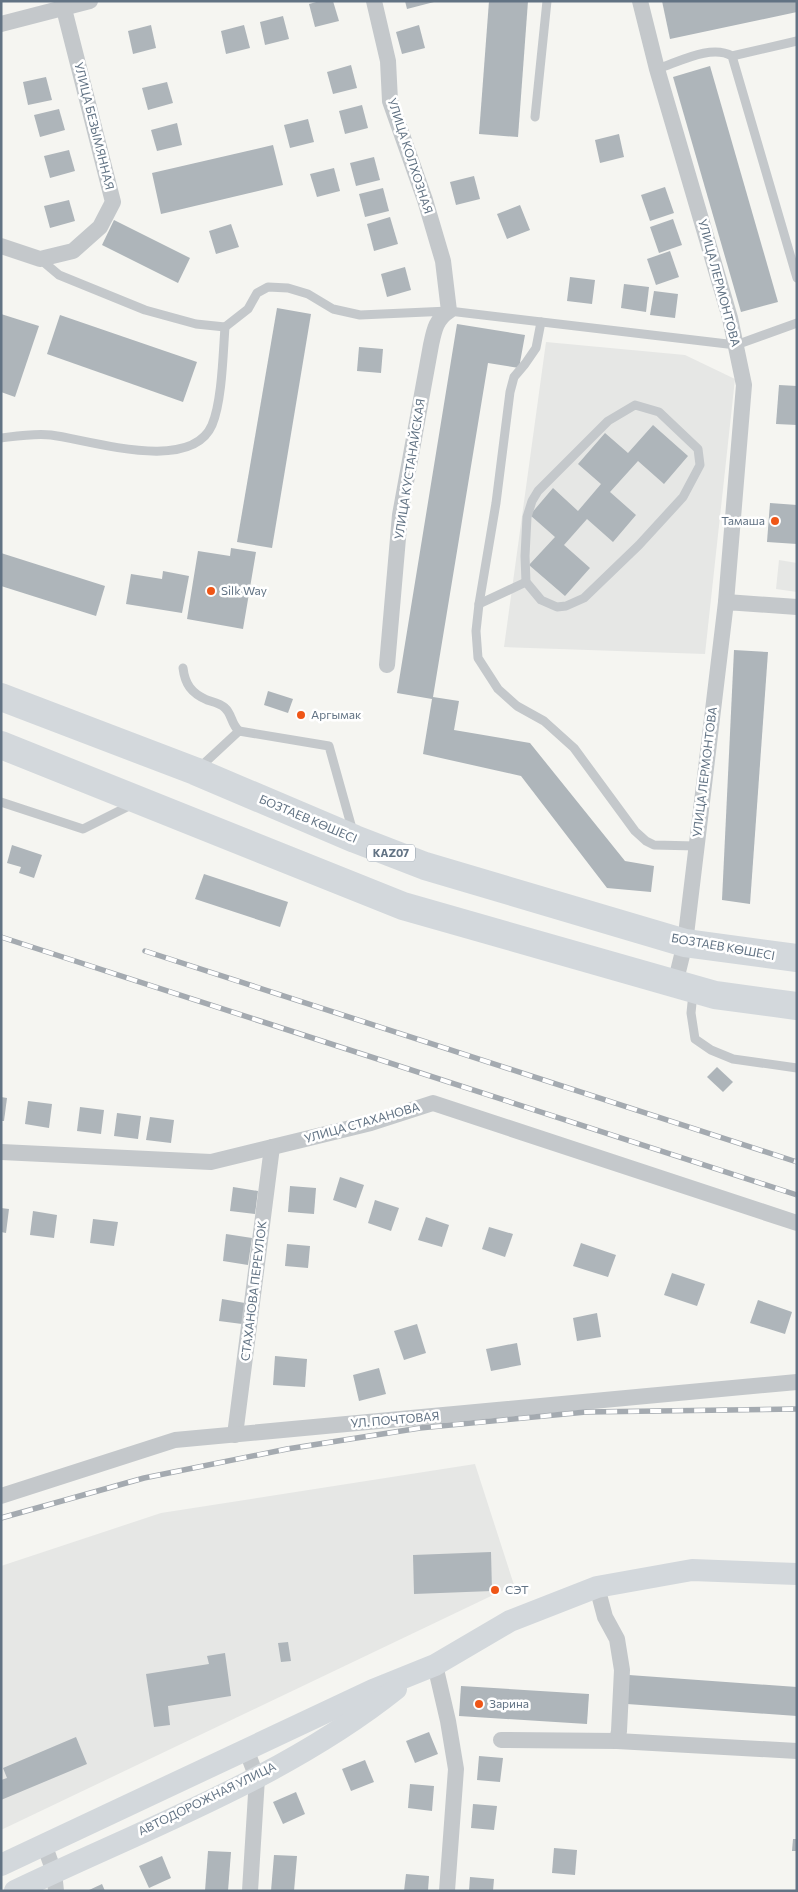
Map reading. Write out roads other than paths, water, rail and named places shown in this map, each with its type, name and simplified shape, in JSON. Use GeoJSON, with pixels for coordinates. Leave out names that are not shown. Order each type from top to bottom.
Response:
{"type":"FeatureCollection","features":[{"type":"Feature","properties":{"kind":"highway","name":"БОЗТАЕВ КӨШЕСІ"},"geometry":{"type":"LineString","coordinates":[[1,696],[195,771],[425,866],[684,943],[797,958]]}},
{"type":"Feature","properties":{"kind":"highway"},"geometry":{"type":"LineString","coordinates":[[1,745],[403,906],[684,987],[715,994],[797,1006]]}},
{"type":"Feature","properties":{"kind":"main road","name":"АВТОДОРОЖНАЯ УЛИЦА"},"geometry":{"type":"LineString","coordinates":[[1,1864],[373,1690],[435,1665],[510,1621],[597,1587],[692,1570],[797,1574]]}},
{"type":"Feature","properties":{"kind":"main road","name":"АВТОДОРОЖНАЯ УЛИЦА"},"geometry":{"type":"LineString","coordinates":[[15,1891],[55,1881],[257,1778],[368,1711],[415,1674]]}},
{"type":"Feature","properties":{"kind":"street"},"geometry":{"type":"LineString","coordinates":[[1,24],[63,5],[90,1]]}},
{"type":"Feature","properties":{"kind":"street","name":"УЛИЦА КОЛХОЗНАЯ"},"geometry":{"type":"LineString","coordinates":[[374,1],[388,61],[390,101],[425,200],[443,261],[449,311]]}},
{"type":"Feature","properties":{"kind":"street","name":"УЛИЦА ЛЕРМОНТОВА"},"geometry":{"type":"LineString","coordinates":[[640,1],[657,70],[728,308],[744,385],[726,602],[684,943],[684,987]]}},
{"type":"Feature","properties":{"kind":"street","name":"УЛИЦА БЕЗЫМЯННАЯ"},"geometry":{"type":"LineString","coordinates":[[40,259],[73,251],[100,228],[113,202],[63,5]]}},
{"type":"Feature","properties":{"kind":"street"},"geometry":{"type":"LineString","coordinates":[[1,246],[40,259]]}},
{"type":"Feature","properties":{"kind":"street","name":"УЛИЦА КУСТАНАЙСКАЯ"},"geometry":{"type":"LineString","coordinates":[[387,664],[400,515],[435,328],[441,316],[449,311]]}},
{"type":"Feature","properties":{"kind":"street"},"geometry":{"type":"LineString","coordinates":[[726,602],[797,607]]}},
{"type":"Feature","properties":{"kind":"street","name":"УЛИЦА СТАХАНОВА"},"geometry":{"type":"LineString","coordinates":[[1,1152],[211,1162],[370,1123],[433,1103],[797,1223]]}},
{"type":"Feature","properties":{"kind":"street","name":"СТАХАНОВА ПЕРЕУЛОК"},"geometry":{"type":"LineString","coordinates":[[235,1435],[272,1147]]}},
{"type":"Feature","properties":{"kind":"street","name":"УЛ. ПОЧТОВАЯ"},"geometry":{"type":"LineString","coordinates":[[1,1496],[175,1440],[797,1382]]}},
{"type":"Feature","properties":{"kind":"street"},"geometry":{"type":"LineString","coordinates":[[597,1587],[604,1618],[617,1639],[622,1670],[617,1741]]}},
{"type":"Feature","properties":{"kind":"street"},"geometry":{"type":"LineString","coordinates":[[435,1665],[448,1721],[456,1769],[447,1891]]}},
{"type":"Feature","properties":{"kind":"street"},"geometry":{"type":"LineString","coordinates":[[502,1740],[617,1741],[797,1751]]}},
{"type":"Feature","properties":{"kind":"street"},"geometry":{"type":"LineString","coordinates":[[246,1749],[257,1778],[250,1891]]}},
{"type":"Feature","properties":{"kind":"street"},"geometry":{"type":"LineString","coordinates":[[44,1844],[55,1881]]}},
{"type":"Feature","properties":{"kind":"lane"},"geometry":{"type":"LineString","coordinates":[[535,117],[547,1]]}},
{"type":"Feature","properties":{"kind":"lane"},"geometry":{"type":"LineString","coordinates":[[732,56],[797,42]]}},
{"type":"Feature","properties":{"kind":"lane"},"geometry":{"type":"LineString","coordinates":[[657,70],[701,54],[724,51],[732,56],[797,278]]}},
{"type":"Feature","properties":{"kind":"lane"},"geometry":{"type":"LineString","coordinates":[[40,259],[59,275],[145,310],[196,324],[226,327]]}},
{"type":"Feature","properties":{"kind":"lane"},"geometry":{"type":"LineString","coordinates":[[1,438],[50,435],[135,450],[176,450],[198,442],[212,426],[218,403],[226,327],[248,309],[256,293],[268,287],[288,288],[308,294],[333,309],[360,314],[449,311],[736,345],[797,323]]}},
{"type":"Feature","properties":{"kind":"lane"},"geometry":{"type":"LineString","coordinates":[[541,322],[536,348],[512,382],[496,503],[479,604],[476,632],[478,658],[498,689],[517,706],[544,721],[574,748],[635,831],[646,841],[654,845],[696,846]]}},
{"type":"Feature","properties":{"kind":"lane"},"geometry":{"type":"LineString","coordinates":[[636,405],[659,412],[698,449],[700,465],[683,497],[639,545],[584,598],[566,606],[557,607],[541,600],[526,582],[525,534],[527,517],[532,501],[538,491],[608,421],[636,405]]}},
{"type":"Feature","properties":{"kind":"lane"},"geometry":{"type":"LineString","coordinates":[[479,604],[526,582]]}},
{"type":"Feature","properties":{"kind":"lane"},"geometry":{"type":"LineString","coordinates":[[183,668],[185,682],[188,686],[205,698],[226,708],[232,722],[239,731],[330,746],[356,839]]}},
{"type":"Feature","properties":{"kind":"lane"},"geometry":{"type":"LineString","coordinates":[[195,771],[239,731]]}},
{"type":"Feature","properties":{"kind":"lane"},"geometry":{"type":"LineString","coordinates":[[1,802],[83,829],[140,800]]}},
{"type":"Feature","properties":{"kind":"lane"},"geometry":{"type":"LineString","coordinates":[[684,987],[691,1012],[695,1039],[710,1050],[733,1059],[797,1068]]}},
{"type":"Feature","properties":{"kind":"railway"},"geometry":{"type":"LineString","coordinates":[[1,937],[797,1195]]}},
{"type":"Feature","properties":{"kind":"railway"},"geometry":{"type":"LineString","coordinates":[[145,951],[797,1162]]}},
{"type":"Feature","properties":{"kind":"railway"},"geometry":{"type":"LineString","coordinates":[[1,1518],[144,1478],[287,1449],[420,1428],[586,1412],[797,1409]]}},
{"type":"Feature","properties":{"kind":"place","name":"Тамаша"},"geometry":{"type":"Point","coordinates":[775,521]}},
{"type":"Feature","properties":{"kind":"place","name":"Silk Way"},"geometry":{"type":"Point","coordinates":[211,591]}},
{"type":"Feature","properties":{"kind":"place","name":"Аргымак"},"geometry":{"type":"Point","coordinates":[301,715]}},
{"type":"Feature","properties":{"kind":"place","name":"СЭТ"},"geometry":{"type":"Point","coordinates":[495,1590]}},
{"type":"Feature","properties":{"kind":"place","name":"Зарина"},"geometry":{"type":"Point","coordinates":[479,1704]}}]}
